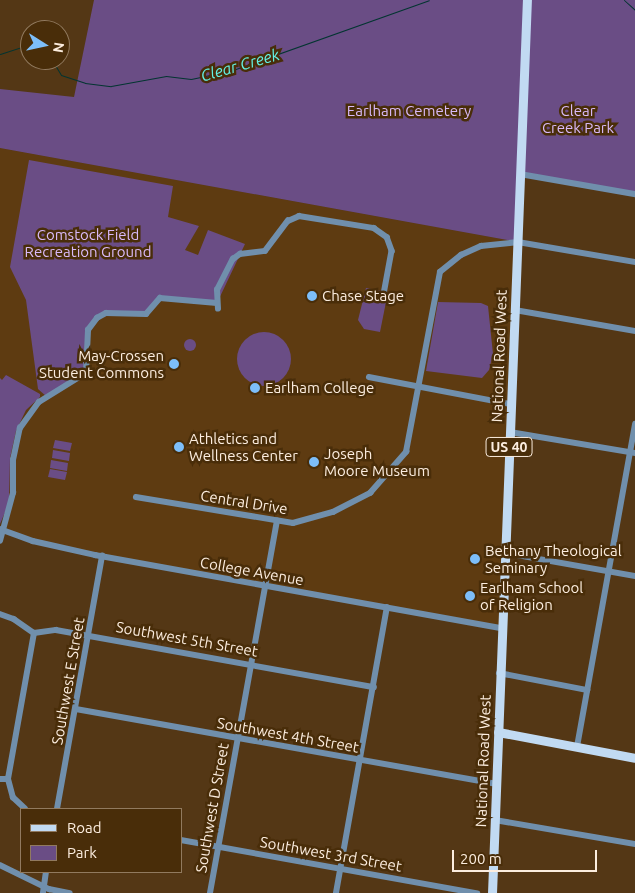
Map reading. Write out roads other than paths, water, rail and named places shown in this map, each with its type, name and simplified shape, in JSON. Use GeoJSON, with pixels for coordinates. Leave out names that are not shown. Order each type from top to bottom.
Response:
{"type":"FeatureCollection","features":[{"type":"Feature","properties":{"kind":"main road","name":"National Road West"},"geometry":{"type":"LineString","coordinates":[[492,893],[526,0]]}},
{"type":"Feature","properties":{"kind":"main road"},"geometry":{"type":"LineString","coordinates":[[498,732],[635,758]]}},
{"type":"Feature","properties":{"kind":"street"},"geometry":{"type":"LineString","coordinates":[[520,174],[635,194]]}},
{"type":"Feature","properties":{"kind":"street"},"geometry":{"type":"LineString","coordinates":[[0,541],[13,493],[16,440],[29,411],[38,402],[86,373],[88,330],[97,318],[106,313],[146,314],[160,298],[218,306],[217,290],[221,277],[233,259],[240,254],[265,251],[288,220],[299,216],[374,228],[387,237],[392,252],[383,300]]}},
{"type":"Feature","properties":{"kind":"street","name":"Central Drive"},"geometry":{"type":"LineString","coordinates":[[136,497],[277,521],[303,522],[318,518],[370,493],[394,468],[410,446],[440,272],[461,254],[481,246],[518,242],[635,262]]}},
{"type":"Feature","properties":{"kind":"street"},"geometry":{"type":"LineString","coordinates":[[514,310],[635,331]]}},
{"type":"Feature","properties":{"kind":"street"},"geometry":{"type":"LineString","coordinates":[[369,378],[510,404]]}},
{"type":"Feature","properties":{"kind":"street"},"geometry":{"type":"LineString","coordinates":[[577,747],[608,572],[632,453],[635,424]]}},
{"type":"Feature","properties":{"kind":"street"},"geometry":{"type":"LineString","coordinates":[[510,432],[632,453]]}},
{"type":"Feature","properties":{"kind":"street","name":"Southwest D Street"},"geometry":{"type":"LineString","coordinates":[[210,893],[277,521]]}},
{"type":"Feature","properties":{"kind":"street","name":"College Avenue"},"geometry":{"type":"LineString","coordinates":[[2,530],[33,541],[102,556],[502,628]]}},
{"type":"Feature","properties":{"kind":"street"},"geometry":{"type":"LineString","coordinates":[[505,553],[635,576]]}},
{"type":"Feature","properties":{"kind":"street","name":"Southwest E Street"},"geometry":{"type":"LineString","coordinates":[[57,808],[102,556]]}},
{"type":"Feature","properties":{"kind":"street"},"geometry":{"type":"LineString","coordinates":[[336,893],[387,608]]}},
{"type":"Feature","properties":{"kind":"street"},"geometry":{"type":"LineString","coordinates":[[0,614],[14,619],[34,633],[8,778],[14,798],[24,808]]}},
{"type":"Feature","properties":{"kind":"street","name":"Southwest 5th Street"},"geometry":{"type":"LineString","coordinates":[[34,633],[56,630],[88,635],[374,687]]}},
{"type":"Feature","properties":{"kind":"street"},"geometry":{"type":"LineString","coordinates":[[499,673],[587,690]]}},
{"type":"Feature","properties":{"kind":"street","name":"Southwest 4th Street"},"geometry":{"type":"LineString","coordinates":[[76,709],[495,784]]}},
{"type":"Feature","properties":{"kind":"street"},"geometry":{"type":"LineString","coordinates":[[0,779],[8,778]]}},
{"type":"Feature","properties":{"kind":"street"},"geometry":{"type":"LineString","coordinates":[[495,820],[635,844]]}},
{"type":"Feature","properties":{"kind":"street","name":"Southwest 3rd Street"},"geometry":{"type":"LineString","coordinates":[[182,840],[477,893]]}},
{"type":"Feature","properties":{"kind":"street"},"geometry":{"type":"LineString","coordinates":[[0,865],[43,890],[70,893]]}},
{"type":"Feature","properties":{"kind":"street"},"geometry":{"type":"LineString","coordinates":[[43,890],[46,873]]}},
{"type":"Feature","properties":{"kind":"waterway","name":"Clear Creek"},"geometry":{"type":"LineString","coordinates":[[58,70],[61,75],[85,83],[111,86],[166,76],[191,79],[230,71],[429,0]]}},
{"type":"Feature","properties":{"kind":"waterway","name":"Clear Creek"},"geometry":{"type":"LineString","coordinates":[[624,0],[635,10]]}},
{"type":"Feature","properties":{"kind":"waterway","name":"Clear Creek"},"geometry":{"type":"LineString","coordinates":[[0,54],[20,47]]}},
{"type":"Feature","properties":{"kind":"place","name":"Chase Stage"},"geometry":{"type":"Point","coordinates":[312,296]}},
{"type":"Feature","properties":{"kind":"place","name":"May-Crossen Student Commons"},"geometry":{"type":"Point","coordinates":[174,364]}},
{"type":"Feature","properties":{"kind":"place","name":"Earlham College"},"geometry":{"type":"Point","coordinates":[255,388]}},
{"type":"Feature","properties":{"kind":"place","name":"Athletics and Wellness Center"},"geometry":{"type":"Point","coordinates":[179,447]}},
{"type":"Feature","properties":{"kind":"place","name":"Joseph Moore Museum"},"geometry":{"type":"Point","coordinates":[314,462]}},
{"type":"Feature","properties":{"kind":"place","name":"Bethany Theological Seminary"},"geometry":{"type":"Point","coordinates":[475,559]}},
{"type":"Feature","properties":{"kind":"place","name":"Earlham School of Religion"},"geometry":{"type":"Point","coordinates":[470,596]}},
{"type":"Feature","properties":{"kind":"park label","name":"Earlham Cemetery"},"geometry":{"type":"Point","coordinates":[409,111]}},
{"type":"Feature","properties":{"kind":"park label","name":"Clear Creek Park"},"geometry":{"type":"Point","coordinates":[578,118]}},
{"type":"Feature","properties":{"kind":"park label","name":"Comstock Field Recreation Ground"},"geometry":{"type":"Point","coordinates":[88,242]}}]}
